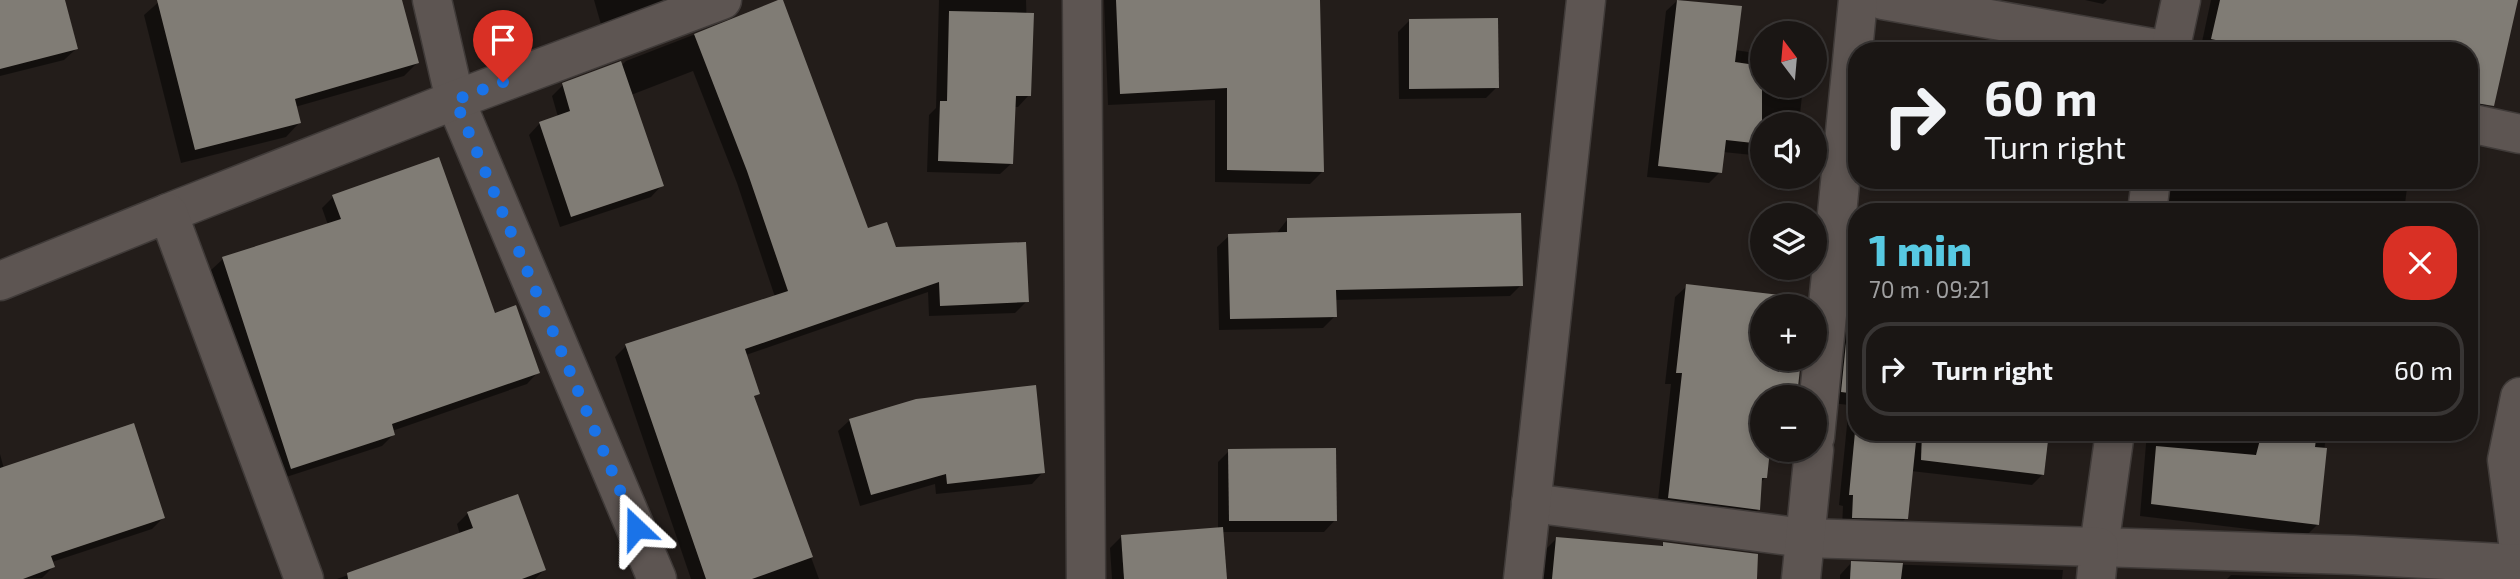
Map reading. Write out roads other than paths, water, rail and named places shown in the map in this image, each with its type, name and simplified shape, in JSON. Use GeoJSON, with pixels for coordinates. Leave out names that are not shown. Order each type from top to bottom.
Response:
{"type":"FeatureCollection","features":[{"type":"Feature","properties":{"kind":"street"},"geometry":{"type":"LineString","coordinates":[[432,0],[455,100],[657,579]]}},
{"type":"Feature","properties":{"kind":"street"},"geometry":{"type":"LineString","coordinates":[[0,281],[455,100],[722,0]]}},
{"type":"Feature","properties":{"kind":"street"},"geometry":{"type":"LineString","coordinates":[[1082,0],[1086,579]]}},
{"type":"Feature","properties":{"kind":"street"},"geometry":{"type":"LineString","coordinates":[[1523,579],[1586,0]]}},
{"type":"Feature","properties":{"kind":"street"},"geometry":{"type":"LineString","coordinates":[[1853,42],[1857,0]]}},
{"type":"Feature","properties":{"kind":"street"},"geometry":{"type":"LineString","coordinates":[[1883,0],[2119,42]]}},
{"type":"Feature","properties":{"kind":"street"},"geometry":{"type":"LineString","coordinates":[[2171,42],[2180,0]]}},
{"type":"Feature","properties":{"kind":"street"},"geometry":{"type":"LineString","coordinates":[[1820,385],[1848,94]]}},
{"type":"Feature","properties":{"kind":"street"},"geometry":{"type":"LineString","coordinates":[[2478,125],[2520,134]]}},
{"type":"Feature","properties":{"kind":"street"},"geometry":{"type":"LineString","coordinates":[[168,213],[304,579]]}},
{"type":"Feature","properties":{"kind":"street"},"geometry":{"type":"LineString","coordinates":[[2520,397],[2507,460],[2520,556]]}},
{"type":"Feature","properties":{"kind":"street"},"geometry":{"type":"LineString","coordinates":[[2097,563],[2114,441]]}},
{"type":"Feature","properties":{"kind":"street"},"geometry":{"type":"LineString","coordinates":[[1801,579],[1813,462]]}},
{"type":"Feature","properties":{"kind":"street"},"geometry":{"type":"LineString","coordinates":[[1531,503],[1805,538],[2097,563],[2352,567],[2520,564]]}}]}
